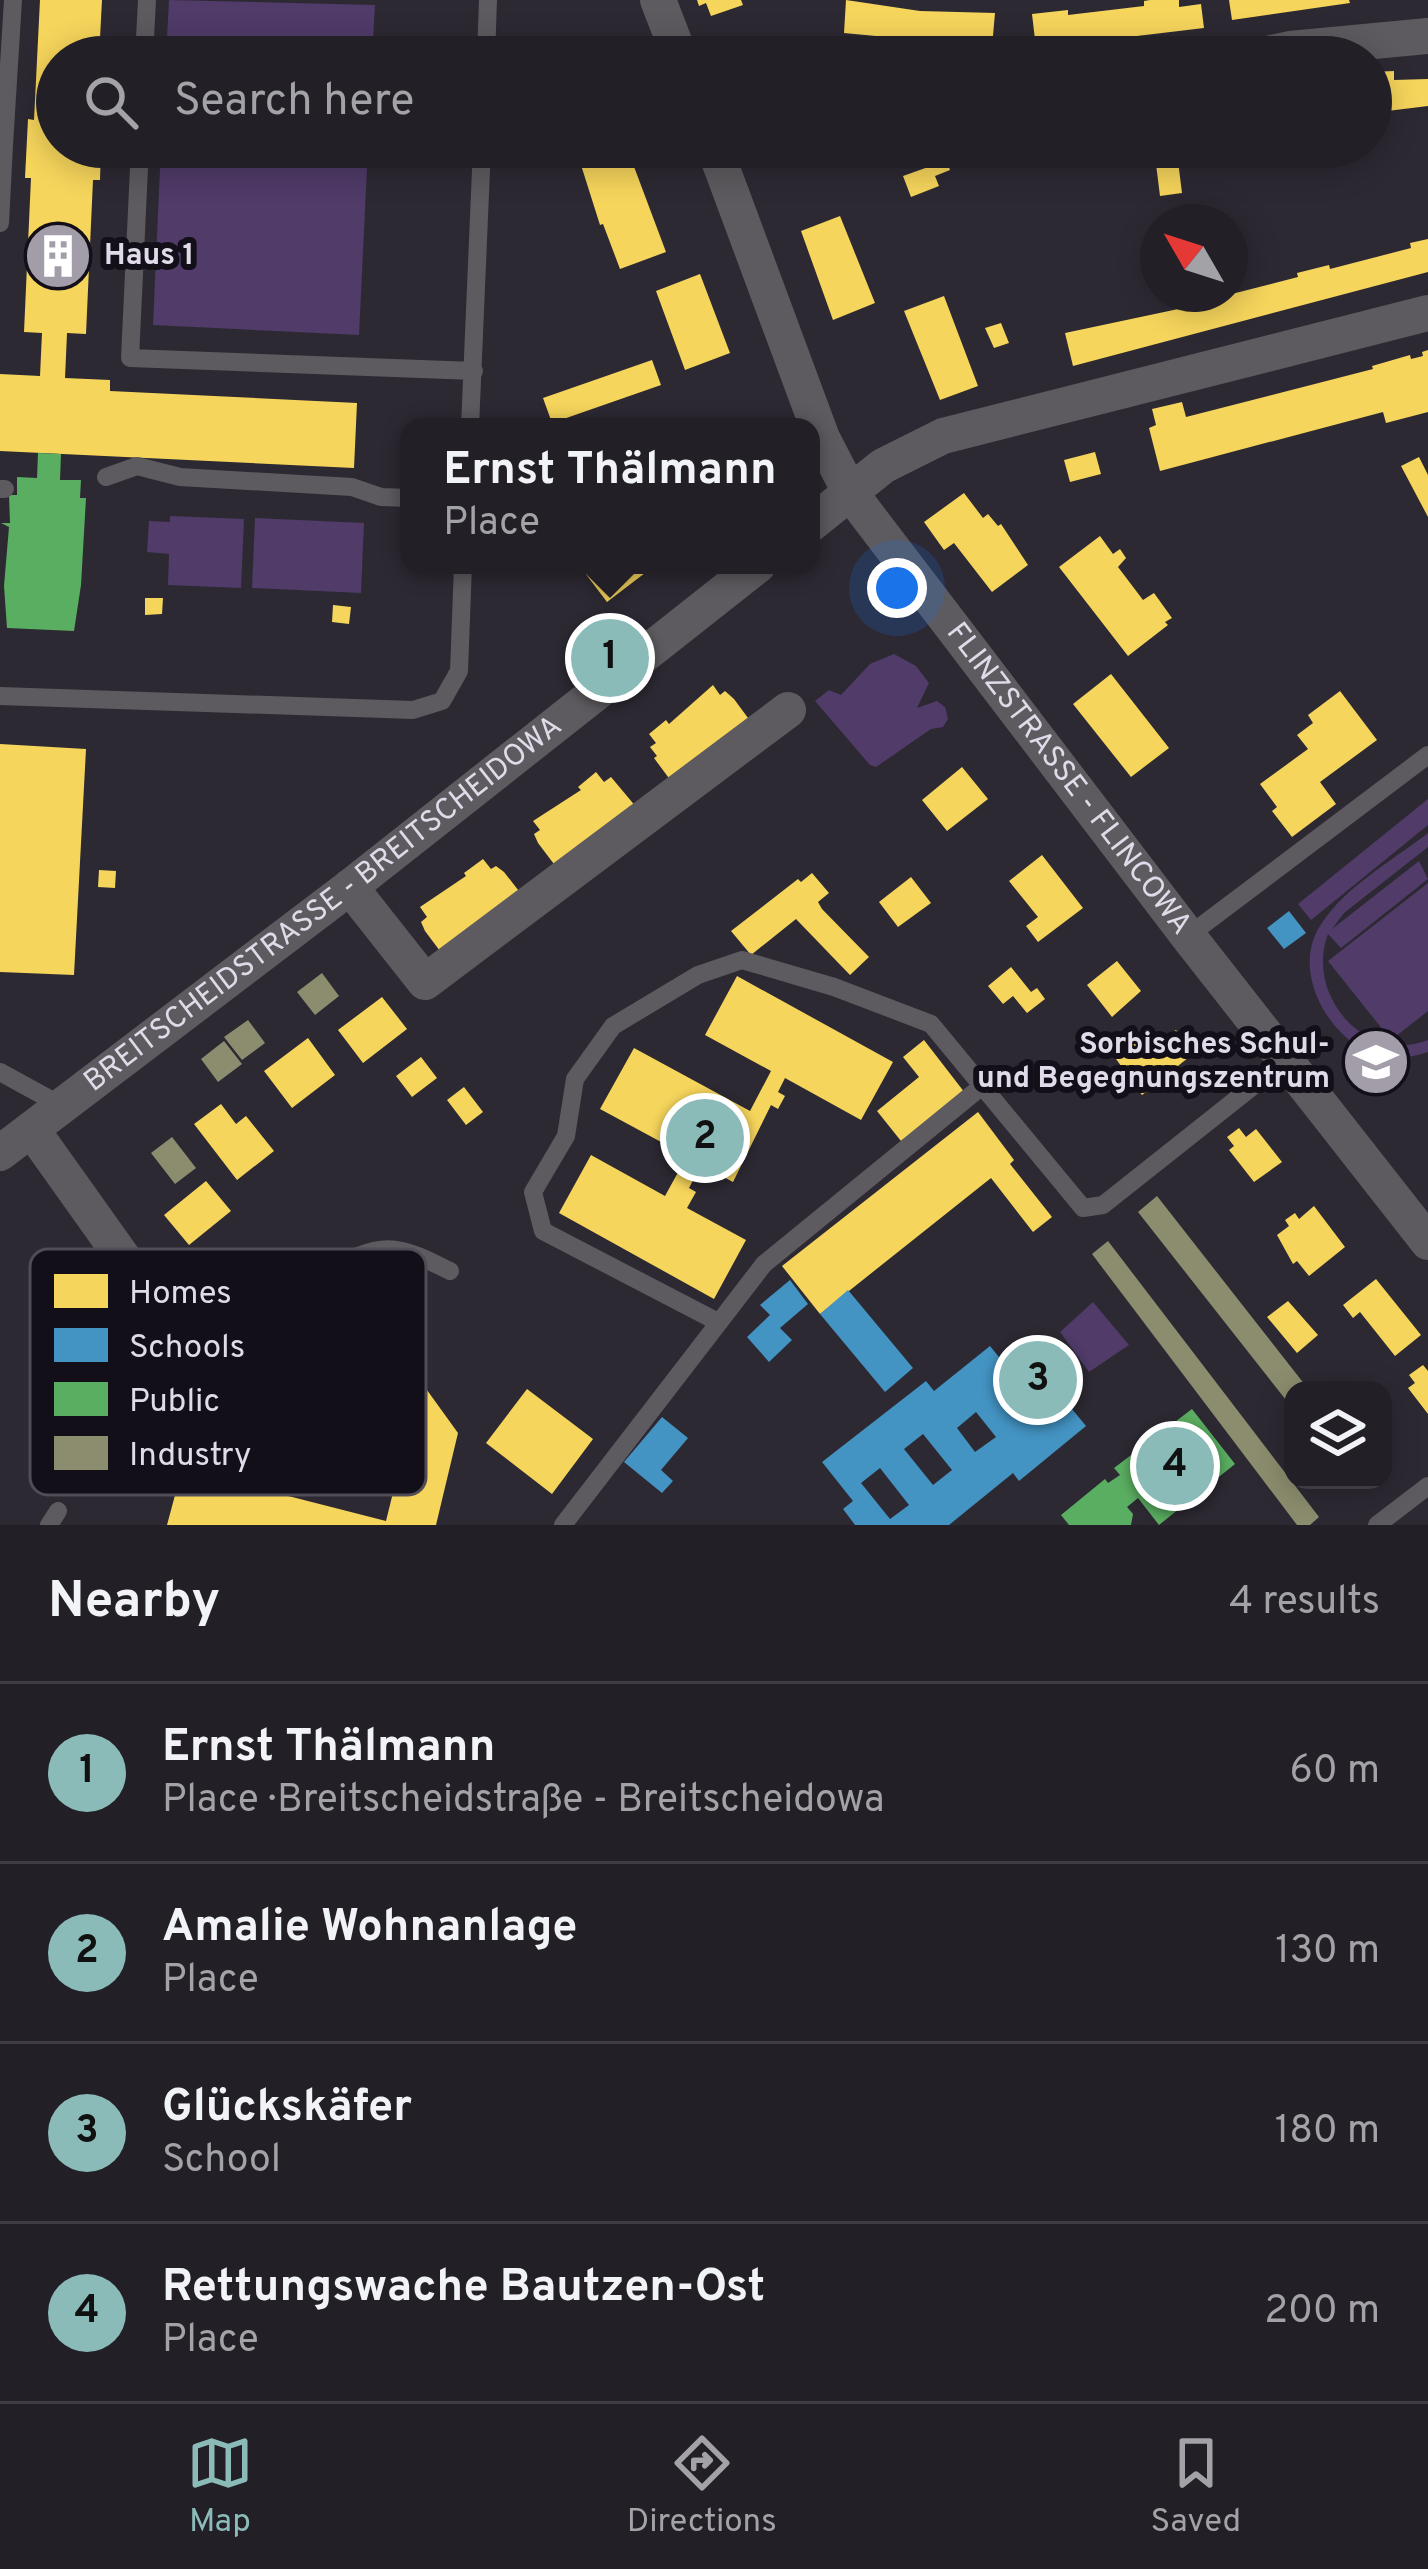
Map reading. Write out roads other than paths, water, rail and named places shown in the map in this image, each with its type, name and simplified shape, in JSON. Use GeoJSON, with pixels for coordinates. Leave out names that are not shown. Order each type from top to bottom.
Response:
{"type":"FeatureCollection","features":[{"type":"Feature","properties":{"kind":"street"},"geometry":{"type":"LineString","coordinates":[[658,0],[672,36]]}},
{"type":"Feature","properties":{"kind":"street"},"geometry":{"type":"LineString","coordinates":[[1392,39],[1428,36]]}},
{"type":"Feature","properties":{"kind":"street","name":"FLINZSTRASSE - FLINCOWA"},"geometry":{"type":"LineString","coordinates":[[722,168],[815,418]]}},
{"type":"Feature","properties":{"kind":"street"},"geometry":{"type":"LineString","coordinates":[[820,517],[883,466],[943,436],[1428,314]]}},
{"type":"Feature","properties":{"kind":"street","name":"FLINZSTRASSE - FLINCOWA"},"geometry":{"type":"LineString","coordinates":[[820,433],[851,494],[1428,1241]]}},
{"type":"Feature","properties":{"kind":"street","name":"BREITSCHEIDSTRASSE - BREITSCHEIDOWA"},"geometry":{"type":"LineString","coordinates":[[0,1153],[747,574]]}},
{"type":"Feature","properties":{"kind":"street"},"geometry":{"type":"LineString","coordinates":[[350,886],[425,982],[788,710]]}},
{"type":"Feature","properties":{"kind":"street"},"geometry":{"type":"LineString","coordinates":[[32,1130],[117,1249]]}},
{"type":"Feature","properties":{"kind":"lane"},"geometry":{"type":"LineString","coordinates":[[0,223],[13,0]]}},
{"type":"Feature","properties":{"kind":"lane"},"geometry":{"type":"LineString","coordinates":[[145,36],[147,0]]}},
{"type":"Feature","properties":{"kind":"lane"},"geometry":{"type":"LineString","coordinates":[[487,36],[488,0]]}},
{"type":"Feature","properties":{"kind":"lane"},"geometry":{"type":"LineString","coordinates":[[139,168],[130,358],[474,371]]}},
{"type":"Feature","properties":{"kind":"lane"},"geometry":{"type":"LineString","coordinates":[[471,418],[481,168]]}},
{"type":"Feature","properties":{"kind":"lane"},"geometry":{"type":"LineString","coordinates":[[106,477],[136,466],[180,477],[352,487],[400,498]]}},
{"type":"Feature","properties":{"kind":"lane"},"geometry":{"type":"LineString","coordinates":[[0,696],[412,710],[442,701],[459,671],[463,574]]}},
{"type":"Feature","properties":{"kind":"lane"},"geometry":{"type":"LineString","coordinates":[[1188,936],[1428,754]]}},
{"type":"Feature","properties":{"kind":"lane"},"geometry":{"type":"LineString","coordinates":[[718,1322],[542,1231],[533,1192],[566,1136],[575,1079],[613,1026],[698,976],[742,960],[834,987],[931,1024],[1083,1208],[1102,1205],[1286,1060]]}},
{"type":"Feature","properties":{"kind":"lane"},"geometry":{"type":"LineString","coordinates":[[0,1072],[62,1106]]}},
{"type":"Feature","properties":{"kind":"lane"},"geometry":{"type":"LineString","coordinates":[[563,1525],[764,1264],[981,1087]]}},
{"type":"Feature","properties":{"kind":"lane"},"geometry":{"type":"LineString","coordinates":[[426,1261],[450,1271]]}},
{"type":"Feature","properties":{"kind":"lane"},"geometry":{"type":"LineString","coordinates":[[1377,1525],[1428,1486]]}},
{"type":"Feature","properties":{"kind":"place","name":"Haus 1"},"geometry":{"type":"Point","coordinates":[58,256]}},
{"type":"Feature","properties":{"kind":"place","name":"Ernst Thälmann"},"geometry":{"type":"Point","coordinates":[610,658]}},
{"type":"Feature","properties":{"kind":"place","name":"Sorbisches Schul- und Begegnungszentrum"},"geometry":{"type":"Point","coordinates":[1376,1062]}},
{"type":"Feature","properties":{"kind":"place","name":"Amalie Wohnanlage"},"geometry":{"type":"Point","coordinates":[705,1138]}},
{"type":"Feature","properties":{"kind":"place","name":"Glückskäfer"},"geometry":{"type":"Point","coordinates":[1038,1380]}},
{"type":"Feature","properties":{"kind":"place","name":"Rettungswache Bautzen-Ost"},"geometry":{"type":"Point","coordinates":[1175,1466]}}]}
